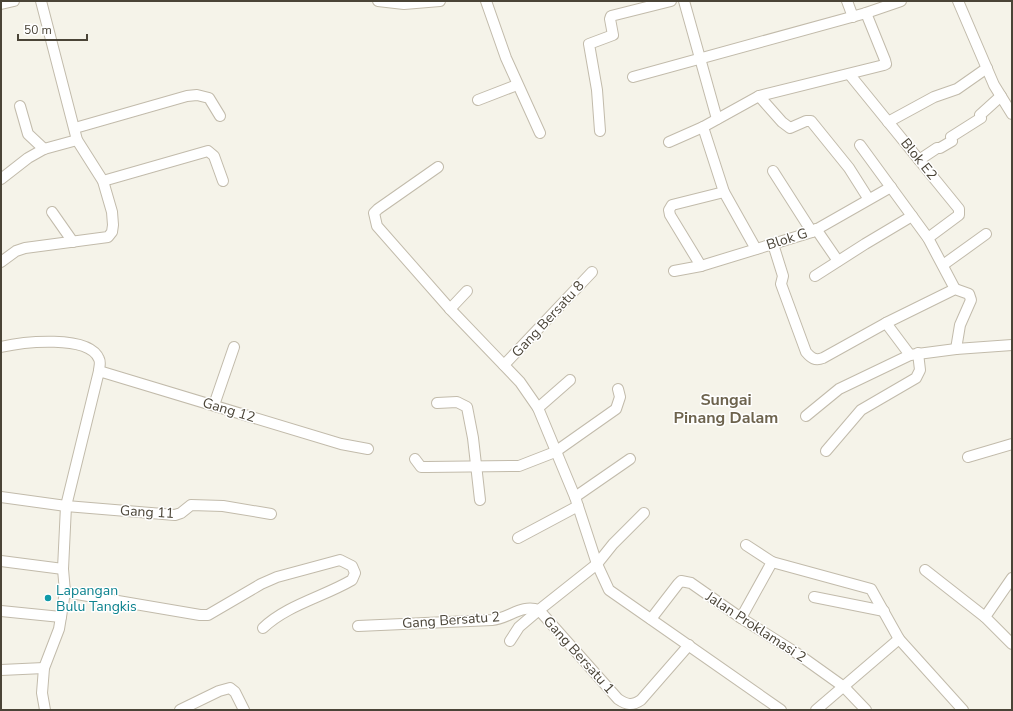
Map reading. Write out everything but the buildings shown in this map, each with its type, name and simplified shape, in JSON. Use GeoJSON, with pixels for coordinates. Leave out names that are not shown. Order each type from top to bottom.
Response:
{"type":"FeatureCollection","features":[{"type":"Feature","properties":{"kind":"street"},"geometry":{"type":"LineString","coordinates":[[1,262],[16,251],[26,248],[100,239],[108,237],[112,232],[112,212],[103,181],[78,140],[41,1]]}},
{"type":"Feature","properties":{"kind":"street"},"geometry":{"type":"LineString","coordinates":[[378,1],[404,4],[440,1]]}},
{"type":"Feature","properties":{"kind":"street"},"geometry":{"type":"LineString","coordinates":[[486,1],[517,85],[540,132]]}},
{"type":"Feature","properties":{"kind":"street"},"geometry":{"type":"LineString","coordinates":[[600,131],[597,90],[589,44],[613,36],[610,19],[612,16],[671,1]]}},
{"type":"Feature","properties":{"kind":"street"},"geometry":{"type":"LineString","coordinates":[[684,1],[717,119]]}},
{"type":"Feature","properties":{"kind":"street"},"geometry":{"type":"LineString","coordinates":[[846,1],[854,17]]}},
{"type":"Feature","properties":{"kind":"street"},"geometry":{"type":"LineString","coordinates":[[633,77],[854,17],[899,1]]}},
{"type":"Feature","properties":{"kind":"street"},"geometry":{"type":"LineString","coordinates":[[958,1],[1000,96],[1012,114]]}},
{"type":"Feature","properties":{"kind":"street"},"geometry":{"type":"LineString","coordinates":[[669,142],[703,127],[758,96],[850,75],[886,64],[866,13]]}},
{"type":"Feature","properties":{"kind":"street"},"geometry":{"type":"LineString","coordinates":[[888,122],[934,97],[956,89],[987,68]]}},
{"type":"Feature","properties":{"kind":"street","name":"Blok E2"},"geometry":{"type":"LineString","coordinates":[[850,75],[958,206],[960,212],[958,216],[928,238]]}},
{"type":"Feature","properties":{"kind":"street"},"geometry":{"type":"LineString","coordinates":[[478,100],[517,85]]}},
{"type":"Feature","properties":{"kind":"street"},"geometry":{"type":"LineString","coordinates":[[75,128],[181,98],[197,95],[209,98],[220,116]]}},
{"type":"Feature","properties":{"kind":"street"},"geometry":{"type":"LineString","coordinates":[[758,96],[782,122],[790,128],[808,120],[811,121],[849,168],[868,198]]}},
{"type":"Feature","properties":{"kind":"street"},"geometry":{"type":"LineString","coordinates":[[919,160],[937,148],[940,148],[952,141],[951,137],[981,118],[980,115],[1000,96]]}},
{"type":"Feature","properties":{"kind":"street"},"geometry":{"type":"LineString","coordinates":[[20,106],[28,134],[44,149]]}},
{"type":"Feature","properties":{"kind":"street"},"geometry":{"type":"LineString","coordinates":[[703,127],[724,192],[756,249]]}},
{"type":"Feature","properties":{"kind":"street"},"geometry":{"type":"LineString","coordinates":[[1,180],[28,158],[44,149],[78,140]]}},
{"type":"Feature","properties":{"kind":"street"},"geometry":{"type":"LineString","coordinates":[[860,145],[928,238],[955,289],[971,296],[971,300],[960,325],[956,349]]}},
{"type":"Feature","properties":{"kind":"street"},"geometry":{"type":"LineString","coordinates":[[103,181],[208,151],[214,156],[222,181]]}},
{"type":"Feature","properties":{"kind":"street"},"geometry":{"type":"LineString","coordinates":[[438,167],[378,209],[374,214],[375,221],[382,232],[450,309],[520,382],[538,408],[576,502],[597,564],[609,590],[781,710]]}},
{"type":"Feature","properties":{"kind":"street"},"geometry":{"type":"LineString","coordinates":[[773,171],[814,231],[838,261]]}},
{"type":"Feature","properties":{"kind":"street","name":"Blok G"},"geometry":{"type":"LineString","coordinates":[[674,271],[701,266],[814,231],[868,198],[891,187]]}},
{"type":"Feature","properties":{"kind":"street"},"geometry":{"type":"LineString","coordinates":[[701,266],[670,215],[669,210],[672,206],[724,192]]}},
{"type":"Feature","properties":{"kind":"street"},"geometry":{"type":"LineString","coordinates":[[52,212],[73,242]]}},
{"type":"Feature","properties":{"kind":"street"},"geometry":{"type":"LineString","coordinates":[[815,276],[912,216]]}},
{"type":"Feature","properties":{"kind":"street"},"geometry":{"type":"LineString","coordinates":[[943,265],[986,234]]}},
{"type":"Feature","properties":{"kind":"street"},"geometry":{"type":"LineString","coordinates":[[773,244],[783,276],[781,284],[806,352],[811,358],[818,360],[886,323],[955,289]]}},
{"type":"Feature","properties":{"kind":"street","name":"Gang Bersatu 8"},"geometry":{"type":"LineString","coordinates":[[504,366],[592,272]]}},
{"type":"Feature","properties":{"kind":"street"},"geometry":{"type":"LineString","coordinates":[[450,309],[467,291]]}},
{"type":"Feature","properties":{"kind":"street"},"geometry":{"type":"LineString","coordinates":[[826,451],[861,410],[916,378],[920,370],[914,354],[886,323]]}},
{"type":"Feature","properties":{"kind":"street"},"geometry":{"type":"LineString","coordinates":[[1,347],[50,341],[69,343],[83,346],[91,350],[99,358],[97,375],[66,506],[63,569],[65,592],[59,629],[44,668],[42,693],[45,710]]}},
{"type":"Feature","properties":{"kind":"street"},"geometry":{"type":"LineString","coordinates":[[806,416],[839,389],[914,354],[1012,345]]}},
{"type":"Feature","properties":{"kind":"street"},"geometry":{"type":"LineString","coordinates":[[214,405],[234,347]]}},
{"type":"Feature","properties":{"kind":"street","name":"Gang 12"},"geometry":{"type":"LineString","coordinates":[[97,375],[214,405],[341,444],[368,449]]}},
{"type":"Feature","properties":{"kind":"street"},"geometry":{"type":"LineString","coordinates":[[538,408],[570,380]]}},
{"type":"Feature","properties":{"kind":"street"},"geometry":{"type":"LineString","coordinates":[[415,459],[421,467],[476,468],[519,466],[555,452],[616,410],[619,404],[618,389]]}},
{"type":"Feature","properties":{"kind":"street"},"geometry":{"type":"LineString","coordinates":[[437,402],[457,402],[467,407],[470,413],[480,500]]}},
{"type":"Feature","properties":{"kind":"street"},"geometry":{"type":"LineString","coordinates":[[968,457],[1012,444]]}},
{"type":"Feature","properties":{"kind":"street"},"geometry":{"type":"LineString","coordinates":[[518,538],[576,502],[630,459]]}},
{"type":"Feature","properties":{"kind":"street","name":"Gang 11"},"geometry":{"type":"LineString","coordinates":[[1,497],[66,506],[175,515],[181,514],[191,505],[223,506],[271,514]]}},
{"type":"Feature","properties":{"kind":"street"},"geometry":{"type":"LineString","coordinates":[[510,641],[519,628],[539,610],[597,564],[613,544],[644,513]]}},
{"type":"Feature","properties":{"kind":"street"},"geometry":{"type":"LineString","coordinates":[[746,545],[772,562],[868,588],[874,592],[899,639],[963,710]]}},
{"type":"Feature","properties":{"kind":"street"},"geometry":{"type":"LineString","coordinates":[[65,592],[200,615],[208,615],[261,584],[276,578],[340,560],[352,566],[355,572],[352,580],[286,612],[272,620],[263,628]]}},
{"type":"Feature","properties":{"kind":"street"},"geometry":{"type":"LineString","coordinates":[[1,561],[63,569]]}},
{"type":"Feature","properties":{"kind":"street"},"geometry":{"type":"LineString","coordinates":[[740,618],[772,562]]}},
{"type":"Feature","properties":{"kind":"street"},"geometry":{"type":"LineString","coordinates":[[926,570],[985,617],[1012,644]]}},
{"type":"Feature","properties":{"kind":"street"},"geometry":{"type":"LineString","coordinates":[[985,617],[1012,578]]}},
{"type":"Feature","properties":{"kind":"street","name":"Jalan Proklamasi 2"},"geometry":{"type":"LineString","coordinates":[[650,619],[681,581],[691,583],[740,618],[796,652],[844,687],[866,710]]}},
{"type":"Feature","properties":{"kind":"street"},"geometry":{"type":"LineString","coordinates":[[814,597],[884,611]]}},
{"type":"Feature","properties":{"kind":"street","name":"Gang Bersatu 2"},"geometry":{"type":"LineString","coordinates":[[358,626],[492,620],[505,617],[528,607],[539,610]]}},
{"type":"Feature","properties":{"kind":"street","name":"Gang Bersatu 1"},"geometry":{"type":"LineString","coordinates":[[539,610],[618,699],[626,704],[634,704],[641,700],[689,645]]}},
{"type":"Feature","properties":{"kind":"street"},"geometry":{"type":"LineString","coordinates":[[1,611],[61,617]]}},
{"type":"Feature","properties":{"kind":"street"},"geometry":{"type":"LineString","coordinates":[[816,710],[899,639]]}},
{"type":"Feature","properties":{"kind":"street"},"geometry":{"type":"LineString","coordinates":[[1,670],[44,668]]}},
{"type":"Feature","properties":{"kind":"street"},"geometry":{"type":"LineString","coordinates":[[180,710],[218,691],[230,688],[235,692],[244,710]]}},
{"type":"Feature","properties":{"kind":"place","name":"Lapangan Bulu Tangkis"},"geometry":{"type":"Point","coordinates":[48,598]}},
{"type":"Feature","properties":{"kind":"district","name":"Sungai Pinang Dalam"},"geometry":{"type":"Point","coordinates":[726,409]}}]}
